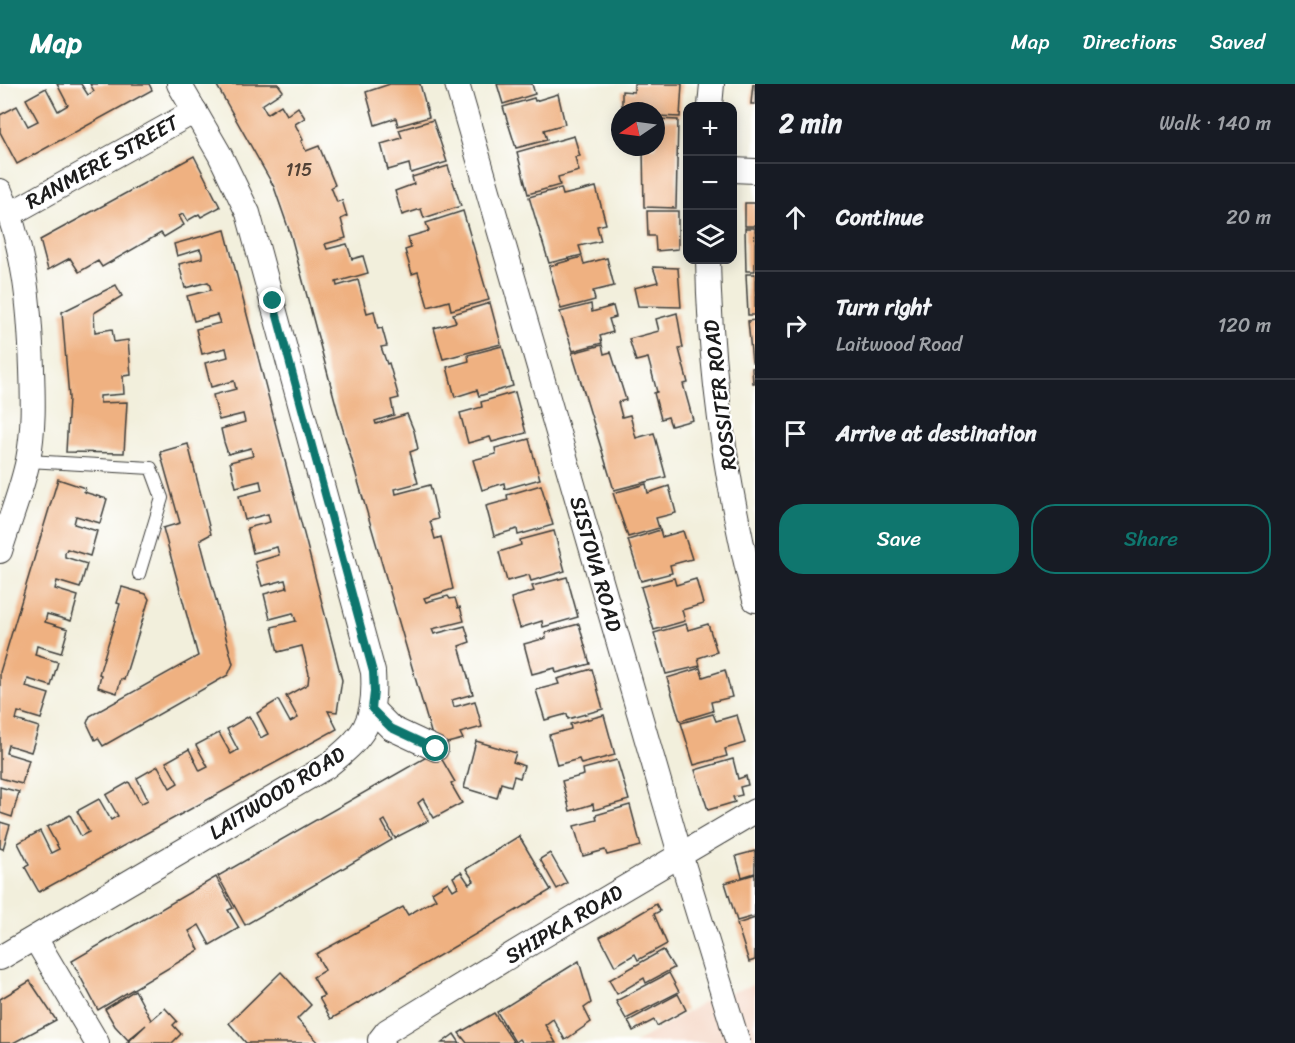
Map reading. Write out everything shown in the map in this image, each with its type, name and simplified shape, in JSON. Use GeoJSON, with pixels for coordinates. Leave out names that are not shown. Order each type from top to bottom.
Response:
{"type":"FeatureCollection","features":[{"type":"Feature","properties":{"kind":"street","name":"LAITWOOD ROAD"},"geometry":{"type":"LineString","coordinates":[[0,958],[326,767],[354,744],[366,728],[372,709],[373,672],[248,213],[220,155],[179,84]]}},
{"type":"Feature","properties":{"kind":"street","name":"SISTOVA ROAD"},"geometry":{"type":"LineString","coordinates":[[458,84],[680,854],[738,1043]]}},
{"type":"Feature","properties":{"kind":"street"},"geometry":{"type":"LineString","coordinates":[[710,102],[712,84]]}},
{"type":"Feature","properties":{"kind":"street","name":"RANMERE STREET"},"geometry":{"type":"LineString","coordinates":[[10,213],[195,111]]}},
{"type":"Feature","properties":{"kind":"street"},"geometry":{"type":"LineString","coordinates":[[737,170],[755,171]]}},
{"type":"Feature","properties":{"kind":"street"},"geometry":{"type":"LineString","coordinates":[[0,191],[10,213],[23,266],[31,340],[34,417],[28,461],[0,551]]}},
{"type":"Feature","properties":{"kind":"street","name":"ROSSITER ROAD"},"geometry":{"type":"LineString","coordinates":[[708,264],[708,299],[722,436],[744,556],[755,600]]}},
{"type":"Feature","properties":{"kind":"street"},"geometry":{"type":"LineString","coordinates":[[372,709],[391,728],[436,749]]}},
{"type":"Feature","properties":{"kind":"street","name":"SHIPKA ROAD"},"geometry":{"type":"LineString","coordinates":[[381,1043],[380,1040],[387,1031],[755,811]]}},
{"type":"Feature","properties":{"kind":"street"},"geometry":{"type":"LineString","coordinates":[[35,938],[97,1043]]}},
{"type":"Feature","properties":{"kind":"lane"},"geometry":{"type":"LineString","coordinates":[[28,461],[151,468],[162,498],[139,574]]}},
{"type":"Feature","properties":{"kind":"shaded area"},"geometry":{"type":"Polygon","coordinates":[[[755,984],[755,1043],[635,1043],[702,1003],[755,984]]]}},
{"type":"Feature","properties":{"kind":"building"},"geometry":{"type":"Polygon","coordinates":[[[57,84],[81,84],[88,95],[94,91],[90,84],[149,84],[152,90],[17,164],[0,132],[0,115],[17,106],[28,126],[38,121],[26,99],[46,88],[58,111],[68,105],[57,84]]]}},
{"type":"Feature","properties":{"kind":"building"},"geometry":{"type":"Polygon","coordinates":[[[216,84],[278,84],[283,91],[262,105],[267,114],[281,105],[287,115],[298,107],[305,118],[295,124],[303,140],[301,141],[306,151],[319,146],[335,185],[331,187],[337,202],[342,200],[347,216],[341,219],[346,238],[325,244],[327,249],[347,244],[352,259],[363,256],[368,273],[336,282],[337,286],[358,280],[367,313],[374,311],[378,329],[382,328],[387,346],[381,347],[387,364],[389,363],[399,398],[391,400],[394,415],[375,421],[376,424],[407,414],[418,449],[410,452],[418,483],[395,489],[396,494],[430,485],[438,519],[430,521],[435,539],[441,537],[453,589],[424,598],[426,602],[448,596],[450,599],[455,598],[464,621],[432,629],[434,634],[465,626],[470,642],[459,646],[473,694],[452,700],[454,707],[475,701],[482,727],[460,733],[463,739],[435,746],[339,416],[291,236],[274,187],[216,84]]]}},
{"type":"Feature","properties":{"kind":"building"},"geometry":{"type":"Polygon","coordinates":[[[390,84],[420,84],[429,117],[398,126],[396,118],[375,125],[366,92],[390,84]]]}},
{"type":"Feature","properties":{"kind":"building"},"geometry":{"type":"Polygon","coordinates":[[[497,84],[532,84],[535,94],[503,104],[497,84]]]}},
{"type":"Feature","properties":{"kind":"building"},"geometry":{"type":"Polygon","coordinates":[[[634,84],[682,84],[680,117],[665,116],[665,102],[622,102],[622,91],[634,92],[634,84]]]}},
{"type":"Feature","properties":{"kind":"building"},"geometry":{"type":"Polygon","coordinates":[[[753,84],[755,84],[755,104],[751,104],[753,84]]]}},
{"type":"Feature","properties":{"kind":"building"},"geometry":{"type":"Polygon","coordinates":[[[558,94],[565,124],[544,130],[547,140],[516,148],[503,107],[558,94]]]}},
{"type":"Feature","properties":{"kind":"building"},"geometry":{"type":"Polygon","coordinates":[[[665,119],[678,120],[676,208],[644,207],[643,156],[665,156],[665,119]]]}},
{"type":"Feature","properties":{"kind":"building"},"geometry":{"type":"Polygon","coordinates":[[[433,120],[447,162],[411,173],[409,164],[388,170],[381,144],[402,138],[399,130],[433,120]]]}},
{"type":"Feature","properties":{"kind":"building"},"geometry":{"type":"Polygon","coordinates":[[[574,136],[580,156],[575,157],[579,171],[558,177],[560,185],[528,194],[517,152],[574,136]]]}},
{"type":"Feature","properties":{"kind":"building"},"geometry":{"type":"Polygon","coordinates":[[[194,156],[220,207],[187,221],[183,214],[179,216],[184,225],[164,237],[161,233],[102,267],[98,261],[79,272],[70,258],[48,270],[40,240],[194,156]]]}},
{"type":"Feature","properties":{"kind":"building"},"geometry":{"type":"Polygon","coordinates":[[[448,166],[461,206],[424,218],[421,209],[402,215],[395,191],[414,184],[412,177],[448,166]]]}},
{"type":"Feature","properties":{"kind":"building"},"geometry":{"type":"Polygon","coordinates":[[[596,187],[606,224],[597,226],[601,241],[579,246],[582,255],[549,263],[529,197],[561,188],[563,195],[596,187]]]}},
{"type":"Feature","properties":{"kind":"building"},"geometry":{"type":"Polygon","coordinates":[[[745,203],[755,203],[755,226],[745,226],[745,203]]]}},
{"type":"Feature","properties":{"kind":"building"},"geometry":{"type":"Polygon","coordinates":[[[463,211],[489,300],[451,310],[449,301],[428,307],[418,272],[412,274],[405,250],[411,248],[408,237],[429,231],[426,223],[463,211]]]}},
{"type":"Feature","properties":{"kind":"building"},"geometry":{"type":"Polygon","coordinates":[[[647,211],[678,211],[678,249],[656,251],[655,236],[648,236],[647,211]]]}},
{"type":"Feature","properties":{"kind":"building"},"geometry":{"type":"Polygon","coordinates":[[[745,228],[755,228],[755,271],[746,271],[745,228]]]}},
{"type":"Feature","properties":{"kind":"building"},"geometry":{"type":"Polygon","coordinates":[[[225,230],[342,680],[337,712],[328,711],[337,729],[39,892],[25,867],[29,865],[18,843],[40,831],[51,853],[59,849],[47,827],[70,815],[81,836],[89,832],[77,811],[99,799],[111,820],[118,816],[106,795],[129,782],[141,804],[148,800],[137,778],[158,766],[170,788],[178,783],[166,762],[189,749],[200,771],[208,767],[196,745],[219,733],[231,754],[238,750],[227,729],[249,716],[261,738],[268,734],[257,713],[278,700],[290,722],[298,718],[286,696],[308,684],[309,674],[302,646],[278,652],[272,627],[296,621],[293,613],[270,619],[264,594],[287,588],[285,580],[262,586],[255,562],[279,555],[277,547],[253,553],[247,528],[270,522],[268,514],[245,520],[239,496],[262,490],[260,481],[236,487],[230,462],[253,456],[251,448],[228,454],[224,442],[221,429],[245,422],[243,414],[219,420],[213,395],[236,389],[234,381],[211,387],[205,363],[228,357],[226,348],[202,354],[196,329],[220,323],[217,315],[194,321],[187,296],[211,290],[210,286],[208,282],[185,288],[179,264],[202,258],[202,254],[200,249],[177,256],[174,244],[225,230]]]}},
{"type":"Feature","properties":{"kind":"building"},"geometry":{"type":"Polygon","coordinates":[[[582,257],[584,264],[607,258],[614,286],[593,291],[595,300],[561,309],[549,266],[582,257]]]}},
{"type":"Feature","properties":{"kind":"building"},"geometry":{"type":"Polygon","coordinates":[[[653,267],[678,268],[681,307],[638,306],[634,288],[658,282],[653,267]]]}},
{"type":"Feature","properties":{"kind":"building"},"geometry":{"type":"Polygon","coordinates":[[[746,274],[755,274],[755,315],[748,315],[746,274]]]}},
{"type":"Feature","properties":{"kind":"building"},"geometry":{"type":"Polygon","coordinates":[[[116,285],[122,296],[94,313],[95,332],[112,329],[114,342],[128,340],[131,375],[123,376],[124,394],[100,396],[100,403],[127,402],[124,453],[66,452],[69,398],[62,312],[116,285]]]}},
{"type":"Feature","properties":{"kind":"building"},"geometry":{"type":"Polygon","coordinates":[[[490,303],[501,344],[443,359],[434,328],[456,322],[453,314],[490,303]]]}},
{"type":"Feature","properties":{"kind":"building"},"geometry":{"type":"Polygon","coordinates":[[[591,304],[592,312],[613,306],[616,317],[609,319],[613,332],[600,336],[602,343],[573,351],[560,312],[591,304]]]}},
{"type":"Feature","properties":{"kind":"building"},"geometry":{"type":"Polygon","coordinates":[[[677,313],[683,348],[679,349],[688,383],[683,384],[693,420],[671,426],[668,417],[661,419],[648,358],[636,361],[629,339],[659,331],[656,319],[677,313]]]}},
{"type":"Feature","properties":{"kind":"building"},"geometry":{"type":"Polygon","coordinates":[[[755,320],[755,361],[752,362],[748,321],[755,320]]]}},
{"type":"Feature","properties":{"kind":"building"},"geometry":{"type":"Polygon","coordinates":[[[602,345],[604,354],[611,352],[626,400],[618,402],[622,417],[630,415],[636,438],[654,433],[666,477],[614,490],[572,353],[602,345]]]}},
{"type":"Feature","properties":{"kind":"building"},"geometry":{"type":"Polygon","coordinates":[[[502,346],[513,386],[479,396],[477,390],[455,397],[447,367],[469,361],[468,355],[502,346]]]}},
{"type":"Feature","properties":{"kind":"building"},"geometry":{"type":"Polygon","coordinates":[[[755,367],[755,383],[753,383],[752,368],[755,367]]]}},
{"type":"Feature","properties":{"kind":"building"},"geometry":{"type":"Polygon","coordinates":[[[515,392],[526,433],[492,442],[490,437],[468,443],[460,413],[482,407],[481,402],[515,392]]]}},
{"type":"Feature","properties":{"kind":"building"},"geometry":{"type":"Polygon","coordinates":[[[529,439],[540,479],[505,489],[504,483],[482,490],[473,460],[496,454],[495,448],[529,439]]]}},
{"type":"Feature","properties":{"kind":"building"},"geometry":{"type":"Polygon","coordinates":[[[188,444],[211,534],[200,540],[233,664],[228,675],[103,746],[98,738],[95,740],[87,723],[90,716],[198,656],[163,528],[180,523],[160,452],[188,444]]]}},
{"type":"Feature","properties":{"kind":"building"},"geometry":{"type":"Polygon","coordinates":[[[58,479],[85,488],[84,492],[107,499],[100,523],[76,516],[74,524],[97,531],[90,556],[67,549],[65,553],[65,557],[87,564],[80,588],[57,581],[55,589],[78,596],[71,621],[47,614],[45,622],[68,629],[61,653],[37,646],[35,655],[58,662],[51,686],[28,679],[26,687],[49,694],[41,719],[18,712],[16,720],[39,727],[31,752],[8,745],[6,753],[29,760],[22,784],[0,778],[0,672],[58,479]]]}},
{"type":"Feature","properties":{"kind":"building"},"geometry":{"type":"Polygon","coordinates":[[[646,484],[648,493],[669,486],[676,513],[656,518],[659,528],[628,537],[613,493],[646,484]]]}},
{"type":"Feature","properties":{"kind":"building"},"geometry":{"type":"Polygon","coordinates":[[[541,485],[553,525],[518,535],[517,529],[494,536],[486,506],[508,500],[507,495],[541,485]]]}},
{"type":"Feature","properties":{"kind":"building"},"geometry":{"type":"Polygon","coordinates":[[[660,530],[662,537],[683,531],[692,559],[670,565],[672,573],[641,581],[628,540],[660,530]]]}},
{"type":"Feature","properties":{"kind":"building"},"geometry":{"type":"Polygon","coordinates":[[[554,531],[565,571],[531,581],[529,575],[507,581],[499,552],[521,545],[520,540],[554,531]]]}},
{"type":"Feature","properties":{"kind":"building"},"geometry":{"type":"Polygon","coordinates":[[[567,577],[578,617],[543,627],[542,621],[520,628],[511,598],[534,591],[532,586],[567,577]]]}},
{"type":"Feature","properties":{"kind":"building"},"geometry":{"type":"Polygon","coordinates":[[[674,578],[676,585],[696,579],[703,604],[682,610],[685,621],[654,630],[641,587],[674,578]]]}},
{"type":"Feature","properties":{"kind":"building"},"geometry":{"type":"Polygon","coordinates":[[[122,587],[146,594],[149,599],[124,680],[121,679],[117,693],[98,687],[101,675],[99,674],[120,604],[117,603],[122,587]]]}},
{"type":"Feature","properties":{"kind":"building"},"geometry":{"type":"Polygon","coordinates":[[[579,624],[590,664],[556,673],[555,668],[532,674],[524,644],[546,638],[545,633],[579,624]]]}},
{"type":"Feature","properties":{"kind":"building"},"geometry":{"type":"Polygon","coordinates":[[[686,624],[688,630],[708,624],[717,652],[698,658],[700,666],[666,674],[654,633],[686,624]]]}},
{"type":"Feature","properties":{"kind":"building"},"geometry":{"type":"Polygon","coordinates":[[[700,668],[703,677],[725,670],[732,697],[711,702],[713,711],[680,721],[667,678],[700,668]]]}},
{"type":"Feature","properties":{"kind":"building"},"geometry":{"type":"Polygon","coordinates":[[[592,669],[603,709],[568,719],[567,714],[545,720],[536,690],[559,684],[557,679],[592,669]]]}},
{"type":"Feature","properties":{"kind":"building"},"geometry":{"type":"Polygon","coordinates":[[[713,714],[716,721],[737,715],[745,743],[725,749],[727,756],[694,765],[681,723],[713,714]]]}},
{"type":"Feature","properties":{"kind":"building"},"geometry":{"type":"Polygon","coordinates":[[[604,715],[615,755],[581,764],[579,759],[557,765],[549,735],[571,729],[570,724],[604,715]]]}},
{"type":"Feature","properties":{"kind":"building"},"geometry":{"type":"Polygon","coordinates":[[[476,741],[516,753],[513,762],[524,766],[520,778],[514,776],[511,786],[501,783],[497,798],[464,788],[476,741]]]}},
{"type":"Feature","properties":{"kind":"building"},"geometry":{"type":"Polygon","coordinates":[[[437,751],[455,782],[451,784],[462,803],[434,818],[423,799],[418,803],[428,821],[395,838],[385,820],[382,822],[392,840],[245,925],[218,876],[437,751]]]}},
{"type":"Feature","properties":{"kind":"building"},"geometry":{"type":"Polygon","coordinates":[[[733,759],[738,779],[746,776],[748,785],[740,787],[742,795],[733,797],[735,802],[708,810],[695,770],[733,759]]]}},
{"type":"Feature","properties":{"kind":"building"},"geometry":{"type":"Polygon","coordinates":[[[617,760],[629,800],[594,810],[593,804],[570,811],[562,781],[584,775],[583,769],[617,760]]]}},
{"type":"Feature","properties":{"kind":"building"},"geometry":{"type":"Polygon","coordinates":[[[0,787],[19,792],[12,817],[0,813],[0,787]]]}},
{"type":"Feature","properties":{"kind":"building"},"geometry":{"type":"Polygon","coordinates":[[[630,805],[641,846],[607,855],[605,850],[583,856],[574,826],[597,820],[596,815],[630,805]]]}},
{"type":"Feature","properties":{"kind":"building"},"geometry":{"type":"Polygon","coordinates":[[[0,822],[10,825],[3,849],[0,848],[0,822]]]}},
{"type":"Feature","properties":{"kind":"building"},"geometry":{"type":"Polygon","coordinates":[[[519,836],[551,890],[331,1019],[319,998],[324,996],[313,977],[325,970],[316,954],[403,907],[408,915],[436,899],[432,892],[448,882],[453,890],[458,887],[453,877],[461,872],[469,884],[474,881],[466,869],[519,836]]]}},
{"type":"Feature","properties":{"kind":"building"},"geometry":{"type":"Polygon","coordinates":[[[755,851],[755,873],[742,877],[736,856],[755,851]]]}},
{"type":"Feature","properties":{"kind":"building"},"geometry":{"type":"Polygon","coordinates":[[[550,853],[567,883],[557,889],[540,859],[550,853]]]}},
{"type":"Feature","properties":{"kind":"building"},"geometry":{"type":"Polygon","coordinates":[[[755,874],[755,916],[737,921],[725,883],[755,874]]]}},
{"type":"Feature","properties":{"kind":"building"},"geometry":{"type":"Polygon","coordinates":[[[216,877],[233,908],[228,910],[239,928],[210,945],[199,925],[189,931],[199,950],[98,1010],[72,961],[216,877]]]}},
{"type":"Feature","properties":{"kind":"building"},"geometry":{"type":"Polygon","coordinates":[[[656,904],[660,911],[654,914],[667,944],[638,960],[635,954],[615,966],[600,937],[656,904]]]}},
{"type":"Feature","properties":{"kind":"building"},"geometry":{"type":"Polygon","coordinates":[[[755,918],[755,960],[749,962],[737,924],[755,918]]]}},
{"type":"Feature","properties":{"kind":"building"},"geometry":{"type":"Polygon","coordinates":[[[663,950],[674,968],[646,983],[644,978],[617,994],[609,980],[663,950]]]}},
{"type":"Feature","properties":{"kind":"building"},"geometry":{"type":"Polygon","coordinates":[[[579,961],[591,1003],[584,1008],[591,1022],[565,1040],[553,1019],[545,1025],[556,1043],[522,1043],[519,1039],[515,1042],[497,1012],[579,961]]]}},
{"type":"Feature","properties":{"kind":"building"},"geometry":{"type":"Polygon","coordinates":[[[281,972],[311,1005],[297,1019],[319,1043],[246,1043],[229,1023],[281,972]]]}},
{"type":"Feature","properties":{"kind":"building"},"geometry":{"type":"Polygon","coordinates":[[[669,973],[679,992],[626,1019],[616,1001],[669,973]]]}},
{"type":"Feature","properties":{"kind":"building"},"geometry":{"type":"Polygon","coordinates":[[[30,981],[56,1020],[13,1043],[0,1043],[0,999],[30,981]]]}},
{"type":"Feature","properties":{"kind":"building"},"geometry":{"type":"Polygon","coordinates":[[[135,990],[151,1020],[165,1008],[177,1021],[173,1025],[181,1034],[172,1043],[127,1043],[146,1025],[128,1040],[115,1026],[105,1009],[135,990]]]}},
{"type":"Feature","properties":{"kind":"building"},"geometry":{"type":"Polygon","coordinates":[[[678,994],[686,1010],[657,1026],[654,1020],[633,1031],[628,1021],[678,994]]]}},
{"type":"Feature","properties":{"kind":"building"},"geometry":{"type":"Polygon","coordinates":[[[494,1013],[514,1043],[467,1043],[459,1033],[494,1013]]]}},
{"type":"Feature","properties":{"kind":"building"},"geometry":{"type":"Polygon","coordinates":[[[454,1034],[460,1043],[442,1043],[454,1034]]]}},
{"type":"Feature","properties":{"kind":"route"},"geometry":{"type":"LineString","coordinates":[[273,301],[373,672],[372,709],[391,728],[436,749]]}}]}
